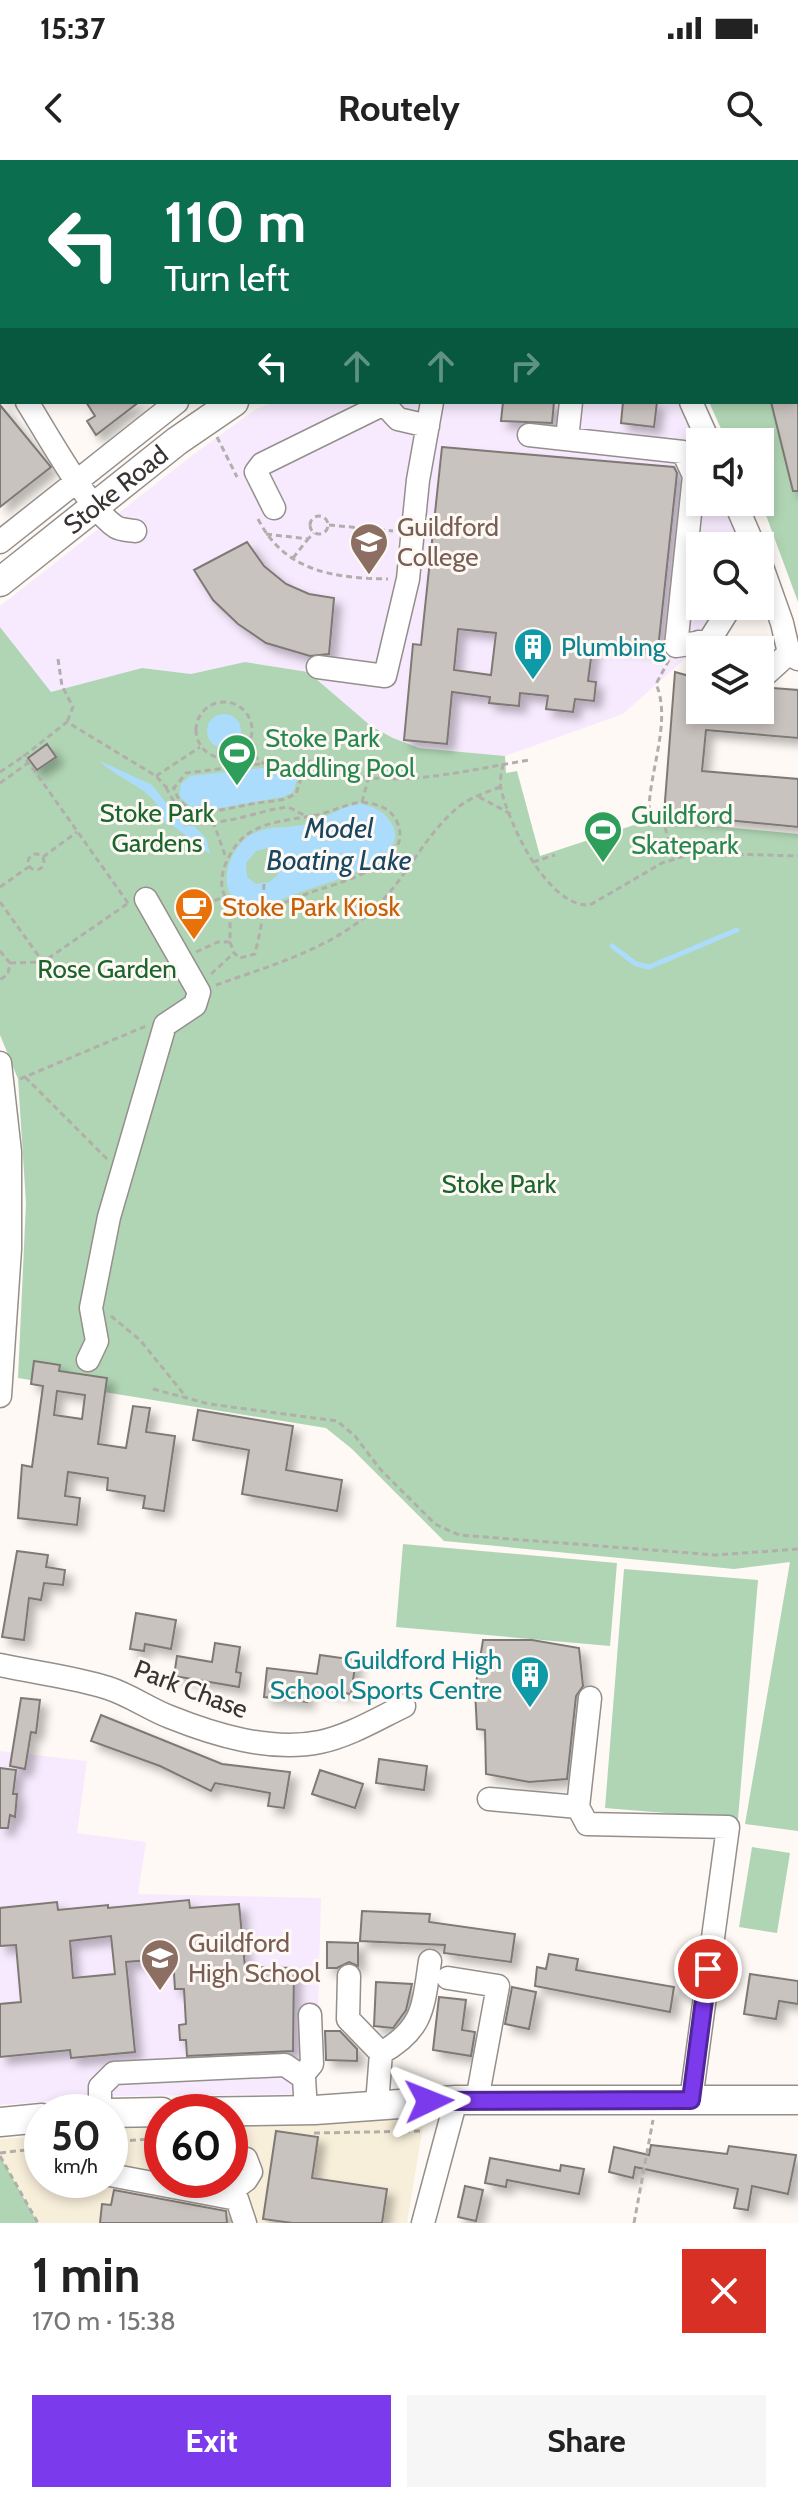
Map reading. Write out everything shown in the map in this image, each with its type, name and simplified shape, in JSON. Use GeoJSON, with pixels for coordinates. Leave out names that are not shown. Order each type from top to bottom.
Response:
{"type":"FeatureCollection","features":[{"type":"Feature","properties":{"kind":"main road","name":"Stoke Road"},"geometry":{"type":"LineString","coordinates":[[0,582],[207,419],[231,404]]}},
{"type":"Feature","properties":{"kind":"main road"},"geometry":{"type":"LineString","coordinates":[[248,2111],[466,2100],[798,2100]]}},
{"type":"Feature","properties":{"kind":"main road"},"geometry":{"type":"LineString","coordinates":[[0,2122],[24,2120]]}},
{"type":"Feature","properties":{"kind":"street"},"geometry":{"type":"LineString","coordinates":[[28,404],[76,480],[97,505],[117,527],[135,531]]}},
{"type":"Feature","properties":{"kind":"street","name":"Stoke Road"},"geometry":{"type":"LineString","coordinates":[[0,542],[174,404]]}},
{"type":"Feature","properties":{"kind":"street"},"geometry":{"type":"LineString","coordinates":[[263,508],[256,472],[258,467],[387,404],[398,419],[428,426]]}},
{"type":"Feature","properties":{"kind":"street"},"geometry":{"type":"LineString","coordinates":[[318,667],[385,676],[408,579],[432,404]]}},
{"type":"Feature","properties":{"kind":"street"},"geometry":{"type":"LineString","coordinates":[[567,439],[571,404]]}},
{"type":"Feature","properties":{"kind":"street"},"geometry":{"type":"LineString","coordinates":[[692,404],[703,428]]}},
{"type":"Feature","properties":{"kind":"street"},"geometry":{"type":"LineString","coordinates":[[529,435],[683,452],[694,476],[676,646],[686,649]]}},
{"type":"Feature","properties":{"kind":"street"},"geometry":{"type":"LineString","coordinates":[[774,600],[793,656],[774,668]]}},
{"type":"Feature","properties":{"kind":"street"},"geometry":{"type":"LineString","coordinates":[[88,1360],[97,1341],[92,1301],[109,1217],[165,1025],[195,1005],[206,989],[182,958],[166,930],[135,903]]}},
{"type":"Feature","properties":{"kind":"street"},"geometry":{"type":"LineString","coordinates":[[0,1396],[10,1249],[10,1074]]}},
{"type":"Feature","properties":{"kind":"street","name":"Park Chase"},"geometry":{"type":"LineString","coordinates":[[0,1665],[110,1688],[167,1716],[260,1742],[320,1742],[404,1706]]}},
{"type":"Feature","properties":{"kind":"street"},"geometry":{"type":"LineString","coordinates":[[590,1698],[578,1807],[587,1824],[728,1827],[691,2100]]}},
{"type":"Feature","properties":{"kind":"street"},"geometry":{"type":"LineString","coordinates":[[489,1799],[578,1807]]}},
{"type":"Feature","properties":{"kind":"street"},"geometry":{"type":"LineString","coordinates":[[381,2053],[407,2038],[422,2013],[430,1961]]}},
{"type":"Feature","properties":{"kind":"street"},"geometry":{"type":"LineString","coordinates":[[349,1976],[348,2019],[381,2053],[377,2104]]}},
{"type":"Feature","properties":{"kind":"street"},"geometry":{"type":"LineString","coordinates":[[423,2223],[466,2100],[498,1986],[448,1978]]}},
{"type":"Feature","properties":{"kind":"street"},"geometry":{"type":"LineString","coordinates":[[306,2110],[302,2076],[312,2064],[310,2015]]}},
{"type":"Feature","properties":{"kind":"street"},"geometry":{"type":"LineString","coordinates":[[100,2094],[100,2087],[114,2073],[285,2065],[302,2076]]}},
{"type":"Feature","properties":{"kind":"street"},"geometry":{"type":"LineString","coordinates":[[230,2198],[241,2202],[245,2223]]}},
{"type":"Feature","properties":{"kind":"path"},"geometry":{"type":"LineString","coordinates":[[207,419],[240,483]]}},
{"type":"Feature","properties":{"kind":"path"},"geometry":{"type":"LineString","coordinates":[[263,508],[266,534],[296,563],[347,578],[408,579]]}},
{"type":"Feature","properties":{"kind":"path"},"geometry":{"type":"LineString","coordinates":[[314,533],[310,525],[314,517],[323,516],[329,525]]}},
{"type":"Feature","properties":{"kind":"path"},"geometry":{"type":"LineString","coordinates":[[329,525],[412,533]]}},
{"type":"Feature","properties":{"kind":"path"},"geometry":{"type":"LineString","coordinates":[[314,533],[322,534],[329,525]]}},
{"type":"Feature","properties":{"kind":"path"},"geometry":{"type":"LineString","coordinates":[[292,559],[314,533]]}},
{"type":"Feature","properties":{"kind":"path"},"geometry":{"type":"LineString","coordinates":[[266,534],[308,539]]}},
{"type":"Feature","properties":{"kind":"path"},"geometry":{"type":"LineString","coordinates":[[675,858],[663,821],[649,811],[649,783],[660,742],[662,698],[656,684],[676,646]]}},
{"type":"Feature","properties":{"kind":"path"},"geometry":{"type":"LineString","coordinates":[[0,772],[67,722],[73,707],[62,686],[58,659]]}},
{"type":"Feature","properties":{"kind":"path"},"geometry":{"type":"LineString","coordinates":[[230,703],[239,706],[251,721],[252,731],[246,749],[223,759],[201,747],[196,728],[203,711],[211,705],[230,703]]}},
{"type":"Feature","properties":{"kind":"path"},"geometry":{"type":"LineString","coordinates":[[67,722],[156,776],[183,813],[213,821],[233,822],[288,807],[307,816]]}},
{"type":"Feature","properties":{"kind":"path"},"geometry":{"type":"LineString","coordinates":[[156,776],[201,747]]}},
{"type":"Feature","properties":{"kind":"path"},"geometry":{"type":"LineString","coordinates":[[246,749],[264,764]]}},
{"type":"Feature","properties":{"kind":"path"},"geometry":{"type":"LineString","coordinates":[[10,963],[43,962],[135,903],[77,832],[24,756]]}},
{"type":"Feature","properties":{"kind":"path"},"geometry":{"type":"LineString","coordinates":[[298,769],[310,761],[369,776],[450,773],[530,760]]}},
{"type":"Feature","properties":{"kind":"path"},"geometry":{"type":"LineString","coordinates":[[285,762],[298,769],[301,778],[296,794],[230,811],[187,808],[177,799],[174,788],[186,773],[197,770],[285,762]]}},
{"type":"Feature","properties":{"kind":"path"},"geometry":{"type":"LineString","coordinates":[[0,783],[28,763]]}},
{"type":"Feature","properties":{"kind":"path"},"geometry":{"type":"LineString","coordinates":[[503,764],[500,787],[527,856],[566,901],[577,906],[590,905],[675,858],[695,853],[798,856]]}},
{"type":"Feature","properties":{"kind":"path"},"geometry":{"type":"LineString","coordinates":[[362,802],[369,776]]}},
{"type":"Feature","properties":{"kind":"path"},"geometry":{"type":"LineString","coordinates":[[166,787],[174,788]]}},
{"type":"Feature","properties":{"kind":"path"},"geometry":{"type":"LineString","coordinates":[[206,989],[293,957],[359,922],[397,886],[443,822],[463,804],[500,787]]}},
{"type":"Feature","properties":{"kind":"path"},"geometry":{"type":"LineString","coordinates":[[479,796],[511,814]]}},
{"type":"Feature","properties":{"kind":"path"},"geometry":{"type":"LineString","coordinates":[[362,802],[384,806],[396,818],[400,831],[397,850],[337,885],[263,909],[241,908],[230,902],[220,883],[226,858],[248,834],[284,820],[307,816],[362,802]]}},
{"type":"Feature","properties":{"kind":"path"},"geometry":{"type":"LineString","coordinates":[[213,821],[226,858]]}},
{"type":"Feature","properties":{"kind":"path"},"geometry":{"type":"LineString","coordinates":[[30,866],[41,868],[43,857],[77,832]]}},
{"type":"Feature","properties":{"kind":"path"},"geometry":{"type":"LineString","coordinates":[[0,887],[30,866],[32,855],[43,857]]}},
{"type":"Feature","properties":{"kind":"path"},"geometry":{"type":"LineString","coordinates":[[533,862],[555,855]]}},
{"type":"Feature","properties":{"kind":"path"},"geometry":{"type":"LineString","coordinates":[[230,902],[230,942],[234,953],[245,959],[255,954],[264,884]]}},
{"type":"Feature","properties":{"kind":"path"},"geometry":{"type":"LineString","coordinates":[[166,930],[183,922],[204,905],[226,896]]}},
{"type":"Feature","properties":{"kind":"path"},"geometry":{"type":"LineString","coordinates":[[0,902],[43,962]]}},
{"type":"Feature","properties":{"kind":"path"},"geometry":{"type":"LineString","coordinates":[[182,958],[218,942],[230,942]]}},
{"type":"Feature","properties":{"kind":"path"},"geometry":{"type":"LineString","coordinates":[[0,951],[10,963]]}},
{"type":"Feature","properties":{"kind":"path"},"geometry":{"type":"LineString","coordinates":[[206,989],[211,971],[234,953]]}},
{"type":"Feature","properties":{"kind":"path"},"geometry":{"type":"LineString","coordinates":[[0,980],[8,974],[10,963]]}},
{"type":"Feature","properties":{"kind":"path"},"geometry":{"type":"LineString","coordinates":[[124,1172],[10,1074],[179,1013]]}},
{"type":"Feature","properties":{"kind":"path"},"geometry":{"type":"LineString","coordinates":[[92,1301],[140,1340],[187,1398]]}},
{"type":"Feature","properties":{"kind":"path"},"geometry":{"type":"LineString","coordinates":[[153,1389],[187,1398],[337,1421],[355,1436],[380,1469],[435,1524],[459,1535],[716,1555],[798,1549]]}},
{"type":"Feature","properties":{"kind":"path"},"geometry":{"type":"LineString","coordinates":[[634,2223],[656,2101]]}},
{"type":"Feature","properties":{"kind":"path"},"geometry":{"type":"LineString","coordinates":[[24,2151],[0,2154],[38,2223]]}},
{"type":"Feature","properties":{"kind":"shaded area","name":"Guildford College"},"geometry":{"type":"Polygon","coordinates":[[[269,404],[678,404],[689,428],[686,428],[686,516],[728,516],[735,532],[686,532],[686,620],[728,620],[710,636],[686,636],[686,658],[623,714],[505,756],[419,748],[371,726],[308,672],[245,662],[191,674],[142,668],[51,693],[0,627],[0,606],[256,409],[269,404]]]}},
{"type":"Feature","properties":{"kind":"shaded area","name":"Guildford High School"},"geometry":{"type":"Polygon","coordinates":[[[0,1751],[87,1761],[77,1833],[146,1842],[138,1894],[321,1898],[316,2094],[24,2094],[24,2103],[0,2105],[0,1751]]]}},
{"type":"Feature","properties":{"kind":"shaded area"},"geometry":{"type":"Polygon","coordinates":[[[425,2114],[407,2223],[38,2223],[0,2156],[0,2139],[24,2137],[24,2198],[128,2198],[128,2129],[144,2127],[144,2198],[248,2198],[248,2122],[425,2114]]]}},
{"type":"Feature","properties":{"kind":"green space"},"geometry":{"type":"Polygon","coordinates":[[[710,404],[798,404],[798,602],[766,516],[774,516],[774,428],[721,428],[710,404]]]}},
{"type":"Feature","properties":{"kind":"green space","name":"Stoke Park"},"geometry":{"type":"Polygon","coordinates":[[[0,627],[51,692],[142,668],[191,674],[245,662],[308,672],[371,726],[393,738],[419,748],[505,756],[506,773],[517,771],[540,856],[649,820],[798,834],[798,1831],[745,1824],[790,1562],[734,1569],[444,1541],[352,1449],[326,1428],[18,1378],[26,1203],[18,1079],[0,1035],[0,627]]]}},
{"type":"Feature","properties":{"kind":"green space"},"geometry":{"type":"Polygon","coordinates":[[[403,1544],[617,1563],[610,1646],[396,1627],[403,1544]]]}},
{"type":"Feature","properties":{"kind":"green space"},"geometry":{"type":"Polygon","coordinates":[[[624,1569],[758,1580],[738,1819],[605,1808],[624,1569]]]}},
{"type":"Feature","properties":{"kind":"green space"},"geometry":{"type":"Polygon","coordinates":[[[752,1847],[790,1853],[777,1933],[739,1927],[752,1847]]]}},
{"type":"Feature","properties":{"kind":"green space"},"geometry":{"type":"Polygon","coordinates":[[[0,2156],[35,2218],[38,2223],[0,2223],[0,2156]]]}},
{"type":"Feature","properties":{"kind":"water"},"geometry":{"type":"Polygon","coordinates":[[[224,714],[236,719],[241,731],[236,743],[224,748],[212,743],[207,731],[212,719],[224,714]]]}},
{"type":"Feature","properties":{"kind":"water"},"geometry":{"type":"Polygon","coordinates":[[[100,761],[152,785],[184,826],[194,826],[206,838],[210,854],[172,825],[165,824],[155,802],[147,794],[100,761]]]}},
{"type":"Feature","properties":{"kind":"water","name":"Stoke Park Paddling Pool"},"geometry":{"type":"Polygon","coordinates":[[[290,767],[297,779],[293,792],[283,797],[215,809],[190,806],[179,796],[181,784],[190,776],[290,767]]]}},
{"type":"Feature","properties":{"kind":"water","name":"Model Boating Lake"},"geometry":{"type":"Polygon","coordinates":[[[359,803],[374,808],[383,813],[393,826],[395,839],[388,851],[376,861],[342,878],[269,903],[251,905],[239,902],[232,895],[228,887],[228,866],[245,839],[261,830],[309,823],[359,803]],[[267,848],[256,851],[246,863],[247,877],[256,884],[269,882],[278,875],[279,858],[267,848]]]}},
{"type":"Feature","properties":{"kind":"building"},"geometry":{"type":"Polygon","coordinates":[[[87,404],[136,404],[96,435],[87,421],[95,416],[87,404]]]}},
{"type":"Feature","properties":{"kind":"building"},"geometry":{"type":"Polygon","coordinates":[[[503,404],[554,404],[552,423],[501,421],[503,404]]]}},
{"type":"Feature","properties":{"kind":"building"},"geometry":{"type":"Polygon","coordinates":[[[623,404],[657,404],[654,427],[621,423],[623,404]]]}},
{"type":"Feature","properties":{"kind":"building"},"geometry":{"type":"Polygon","coordinates":[[[771,404],[798,404],[798,491],[793,491],[771,404]]]}},
{"type":"Feature","properties":{"kind":"building"},"geometry":{"type":"Polygon","coordinates":[[[0,405],[51,467],[0,507],[0,405]]]}},
{"type":"Feature","properties":{"kind":"building"},"geometry":{"type":"Polygon","coordinates":[[[442,447],[674,467],[677,473],[658,649],[593,643],[588,681],[596,682],[594,701],[575,699],[573,712],[546,709],[548,696],[520,693],[519,706],[489,703],[490,697],[452,692],[447,744],[404,740],[413,644],[421,645],[442,447]],[[458,629],[454,670],[491,675],[496,633],[458,629]]]}},
{"type":"Feature","properties":{"kind":"building"},"geometry":{"type":"Polygon","coordinates":[[[247,542],[264,566],[286,584],[309,594],[334,598],[329,654],[310,656],[266,643],[238,624],[213,600],[194,570],[247,542]]]}},
{"type":"Feature","properties":{"kind":"building"},"geometry":{"type":"Polygon","coordinates":[[[675,672],[686,675],[686,724],[774,724],[774,688],[798,690],[798,738],[706,730],[702,771],[798,779],[798,827],[664,814],[675,672]]]}},
{"type":"Feature","properties":{"kind":"building"},"geometry":{"type":"Polygon","coordinates":[[[47,744],[56,757],[37,770],[28,758],[47,744]]]}},
{"type":"Feature","properties":{"kind":"building"},"geometry":{"type":"Polygon","coordinates":[[[34,1361],[60,1365],[59,1371],[107,1378],[98,1444],[126,1448],[133,1406],[150,1408],[146,1432],[175,1436],[164,1511],[143,1508],[145,1496],[107,1490],[108,1478],[68,1472],[65,1496],[80,1498],[77,1525],[18,1518],[22,1465],[32,1467],[43,1386],[31,1384],[34,1361]],[[57,1391],[54,1415],[82,1419],[85,1395],[57,1391]]]}},
{"type":"Feature","properties":{"kind":"building"},"geometry":{"type":"Polygon","coordinates":[[[198,1410],[293,1426],[286,1470],[342,1480],[337,1511],[242,1494],[249,1450],[193,1440],[198,1410]]]}},
{"type":"Feature","properties":{"kind":"building"},"geometry":{"type":"Polygon","coordinates":[[[17,1551],[48,1555],[46,1567],[65,1570],[63,1585],[44,1583],[41,1600],[29,1598],[24,1640],[2,1637],[17,1551]]]}},
{"type":"Feature","properties":{"kind":"building"},"geometry":{"type":"Polygon","coordinates":[[[136,1613],[176,1620],[171,1649],[145,1644],[144,1651],[130,1649],[136,1613]]]}},
{"type":"Feature","properties":{"kind":"building","name":"Guildford High School Sports Centre"},"geometry":{"type":"Polygon","coordinates":[[[483,1640],[532,1640],[579,1648],[583,1686],[576,1696],[567,1779],[529,1782],[486,1774],[485,1730],[477,1729],[475,1690],[483,1640]]]}},
{"type":"Feature","properties":{"kind":"building"},"geometry":{"type":"Polygon","coordinates":[[[215,1643],[240,1647],[236,1672],[241,1673],[239,1687],[174,1676],[177,1656],[212,1662],[215,1643]]]}},
{"type":"Feature","properties":{"kind":"building"},"geometry":{"type":"Polygon","coordinates":[[[320,1655],[356,1660],[351,1694],[308,1687],[307,1702],[264,1697],[267,1668],[317,1674],[320,1655]]]}},
{"type":"Feature","properties":{"kind":"building"},"geometry":{"type":"Polygon","coordinates":[[[21,1698],[40,1700],[36,1733],[31,1732],[25,1769],[10,1766],[21,1698]]]}},
{"type":"Feature","properties":{"kind":"building"},"geometry":{"type":"Polygon","coordinates":[[[101,1715],[222,1764],[290,1772],[284,1808],[268,1806],[270,1793],[215,1783],[211,1791],[160,1766],[91,1741],[101,1715]]]}},
{"type":"Feature","properties":{"kind":"building"},"geometry":{"type":"Polygon","coordinates":[[[379,1759],[427,1766],[424,1790],[376,1783],[379,1759]]]}},
{"type":"Feature","properties":{"kind":"building"},"geometry":{"type":"Polygon","coordinates":[[[0,1768],[16,1770],[13,1794],[17,1794],[15,1817],[10,1815],[8,1828],[0,1828],[0,1768]]]}},
{"type":"Feature","properties":{"kind":"building"},"geometry":{"type":"Polygon","coordinates":[[[320,1770],[363,1784],[355,1808],[312,1794],[320,1770]]]}},
{"type":"Feature","properties":{"kind":"building"},"geometry":{"type":"Polygon","coordinates":[[[189,1900],[190,1908],[239,1904],[245,1967],[294,1968],[293,2051],[187,2056],[186,2040],[180,2040],[179,2025],[186,2024],[184,1989],[175,1989],[173,1958],[126,1962],[135,2052],[71,2058],[70,2050],[0,2057],[0,2004],[21,2002],[16,1945],[0,1946],[0,1908],[57,1902],[58,1910],[108,1905],[108,1908],[189,1900]],[[111,1936],[70,1941],[73,1978],[115,1974],[111,1936]]]}},
{"type":"Feature","properties":{"kind":"building"},"geometry":{"type":"Polygon","coordinates":[[[362,1911],[430,1914],[429,1922],[515,1934],[511,1962],[444,1953],[445,1945],[360,1941],[362,1911]]]}},
{"type":"Feature","properties":{"kind":"building"},"geometry":{"type":"Polygon","coordinates":[[[327,1942],[358,1943],[358,1966],[349,1962],[337,1968],[327,1968],[327,1942]]]}},
{"type":"Feature","properties":{"kind":"building"},"geometry":{"type":"Polygon","coordinates":[[[549,1954],[578,1959],[576,1970],[674,1987],[670,2012],[535,1986],[537,1967],[546,1969],[549,1954]]]}},
{"type":"Feature","properties":{"kind":"building"},"geometry":{"type":"Polygon","coordinates":[[[750,1974],[798,1981],[798,2004],[779,2001],[776,2019],[744,2014],[750,1974]]]}},
{"type":"Feature","properties":{"kind":"building"},"geometry":{"type":"Polygon","coordinates":[[[376,1982],[412,1984],[406,2010],[393,2028],[374,2026],[376,1982]]]}},
{"type":"Feature","properties":{"kind":"building"},"geometry":{"type":"Polygon","coordinates":[[[512,1987],[536,1992],[529,2029],[505,2024],[512,1987]]]}},
{"type":"Feature","properties":{"kind":"building"},"geometry":{"type":"Polygon","coordinates":[[[439,1997],[466,2000],[462,2030],[475,2032],[471,2056],[433,2050],[439,1997]]]}},
{"type":"Feature","properties":{"kind":"building"},"geometry":{"type":"Polygon","coordinates":[[[325,2031],[340,2031],[357,2049],[357,2061],[326,2060],[325,2031]]]}},
{"type":"Feature","properties":{"kind":"building"},"geometry":{"type":"Polygon","coordinates":[[[276,2131],[318,2137],[312,2178],[387,2189],[382,2223],[292,2223],[263,2219],[276,2131]]]}},
{"type":"Feature","properties":{"kind":"building"},"geometry":{"type":"Polygon","coordinates":[[[651,2145],[727,2154],[729,2146],[796,2155],[788,2194],[752,2186],[748,2210],[734,2208],[738,2189],[635,2167],[633,2178],[609,2172],[614,2147],[649,2155],[651,2145]]]}},
{"type":"Feature","properties":{"kind":"building"},"geometry":{"type":"Polygon","coordinates":[[[490,2158],[560,2171],[561,2165],[584,2169],[579,2194],[507,2180],[506,2187],[485,2183],[490,2158]]]}},
{"type":"Feature","properties":{"kind":"building"},"geometry":{"type":"Polygon","coordinates":[[[465,2186],[483,2190],[476,2221],[458,2217],[465,2186]]]}},
{"type":"Feature","properties":{"kind":"building"},"geometry":{"type":"Polygon","coordinates":[[[128,2193],[226,2211],[227,2223],[100,2223],[102,2204],[111,2205],[112,2198],[128,2198],[128,2193]]]}},
{"type":"Feature","properties":{"kind":"waterway"},"geometry":{"type":"LineString","coordinates":[[612,946],[636,964],[649,967],[737,930]]}},
{"type":"Feature","properties":{"kind":"place","name":"Guildford College"},"geometry":{"type":"Point","coordinates":[369,576]}},
{"type":"Feature","properties":{"kind":"place","name":"Plumbing"},"geometry":{"type":"Point","coordinates":[533,681]}},
{"type":"Feature","properties":{"kind":"place","name":"Stoke Park Paddling Pool"},"geometry":{"type":"Point","coordinates":[237,787]}},
{"type":"Feature","properties":{"kind":"place","name":"Guildford Skatepark"},"geometry":{"type":"Point","coordinates":[603,864]}},
{"type":"Feature","properties":{"kind":"place","name":"Stoke Park Kiosk"},"geometry":{"type":"Point","coordinates":[194,941]}},
{"type":"Feature","properties":{"kind":"place","name":"Guildford High School Sports Centre"},"geometry":{"type":"Point","coordinates":[530,1709]}},
{"type":"Feature","properties":{"kind":"place","name":"Guildford High School"},"geometry":{"type":"Point","coordinates":[160,1992]}},
{"type":"Feature","properties":{"kind":"route"},"geometry":{"type":"LineString","coordinates":[[429,2101],[691,2100],[708,1969]]}},
{"type":"Feature","properties":{"kind":"park label","name":"Stoke Park Gardens"},"geometry":{"type":"Point","coordinates":[157,828]}},
{"type":"Feature","properties":{"kind":"park label","name":"Rose Garden"},"geometry":{"type":"Point","coordinates":[107,969]}}]}
